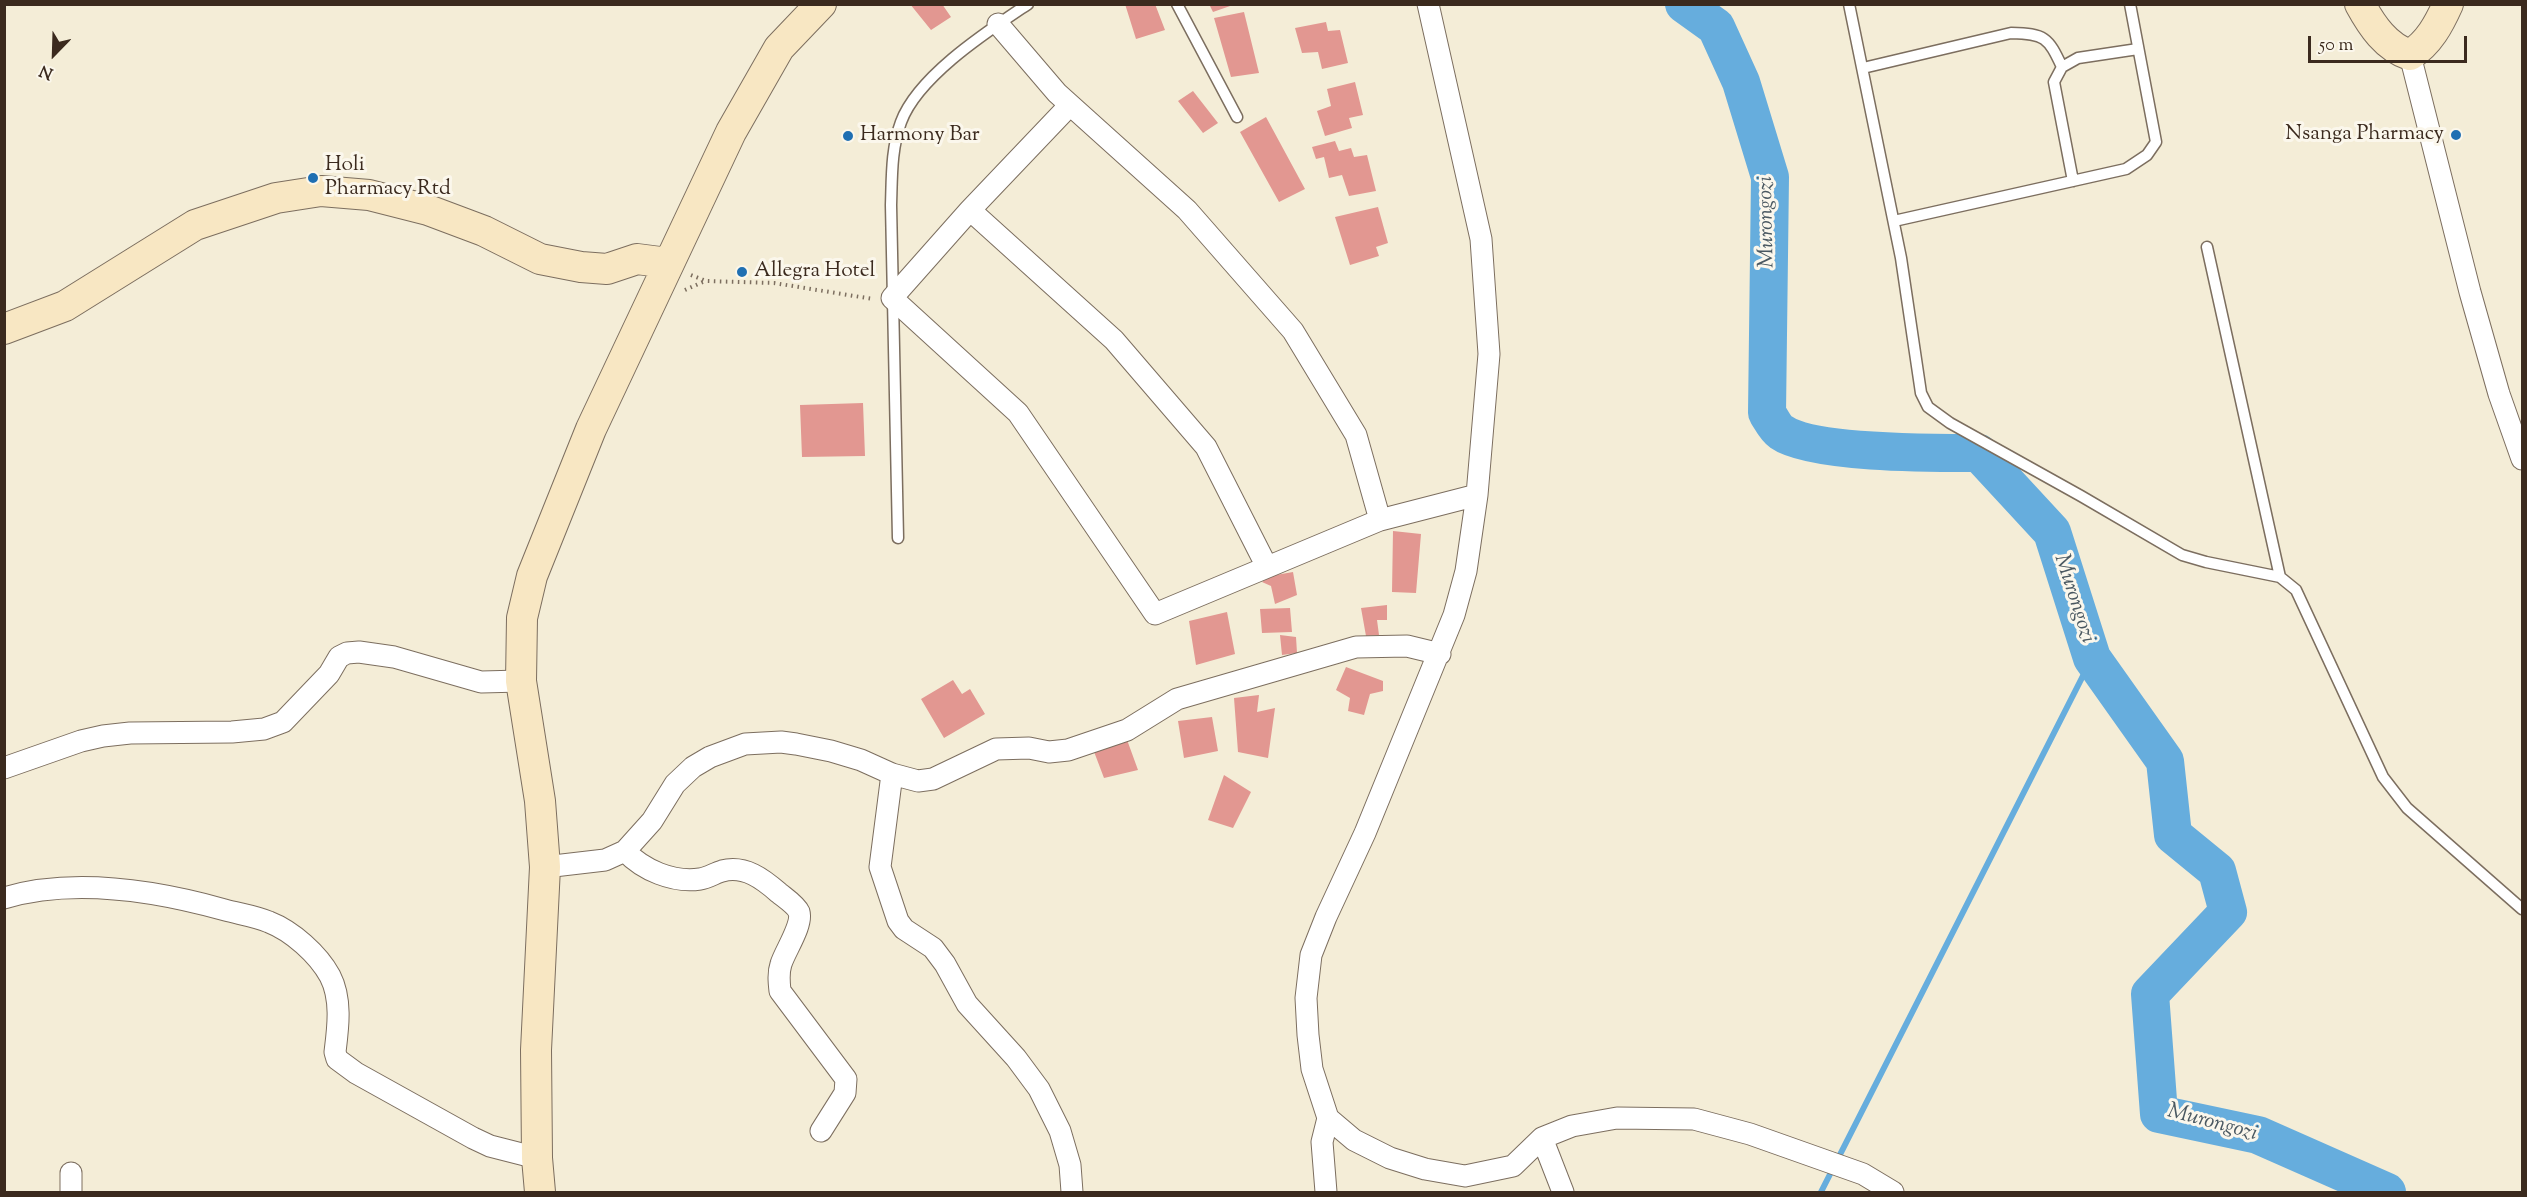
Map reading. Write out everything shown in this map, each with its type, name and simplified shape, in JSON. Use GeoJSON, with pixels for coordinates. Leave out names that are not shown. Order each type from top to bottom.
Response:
{"type":"FeatureCollection","features":[{"type":"Feature","properties":{"kind":"street"},"geometry":{"type":"LineString","coordinates":[[540,1192],[537,1158],[536,1050],[545,867],[540,801],[521,681],[522,618],[532,576],[591,429],[731,132],[779,48],[821,4]]}},
{"type":"Feature","properties":{"kind":"street"},"geometry":{"type":"LineString","coordinates":[[1428,4],[1482,239],[1489,354],[1477,495],[1466,571],[1440,654],[1365,834],[1326,916],[1311,956],[1306,998],[1308,1035],[1312,1069],[1328,1118],[1354,1140],[1390,1158],[1425,1169],[1465,1176],[1513,1166],[1542,1138],[1572,1126],[1617,1118],[1694,1119],[1750,1134],[1863,1174],[1893,1192]]}},
{"type":"Feature","properties":{"kind":"street"},"geometry":{"type":"LineString","coordinates":[[2360,4],[2385,41],[2410,55]]}},
{"type":"Feature","properties":{"kind":"street"},"geometry":{"type":"LineString","coordinates":[[2410,55],[2422,48],[2429,39],[2448,4]]}},
{"type":"Feature","properties":{"kind":"street"},"geometry":{"type":"LineString","coordinates":[[999,24],[1070,105],[1187,210],[1293,331],[1356,435],[1380,520]]}},
{"type":"Feature","properties":{"kind":"street"},"geometry":{"type":"LineString","coordinates":[[2410,55],[2444,179],[2470,292],[2499,394],[2523,459]]}},
{"type":"Feature","properties":{"kind":"street"},"geometry":{"type":"LineString","coordinates":[[1070,105],[970,210],[892,298],[1018,413],[1155,614],[1380,520],[1477,495]]}},
{"type":"Feature","properties":{"kind":"street"},"geometry":{"type":"LineString","coordinates":[[4,329],[65,306],[195,225],[276,198],[321,191],[369,195],[428,210],[484,231],[540,259],[581,267],[607,269],[637,260],[668,263]]}},
{"type":"Feature","properties":{"kind":"street"},"geometry":{"type":"LineString","coordinates":[[970,210],[1114,340],[1206,447],[1267,567]]}},
{"type":"Feature","properties":{"kind":"street"},"geometry":{"type":"LineString","coordinates":[[545,867],[605,860],[625,851],[651,821],[675,784],[693,767],[710,757],[745,744],[781,742],[831,751],[861,760],[892,774],[918,781],[933,779],[996,749],[1029,748],[1049,752],[1068,750],[1127,730],[1177,699],[1356,647],[1407,646],[1440,654]]}},
{"type":"Feature","properties":{"kind":"street"},"geometry":{"type":"LineString","coordinates":[[4,768],[81,741],[103,736],[130,733],[200,730],[232,732],[264,729],[283,722],[329,674],[339,657],[347,653],[359,652],[394,657],[481,682],[521,681]]}},
{"type":"Feature","properties":{"kind":"street"},"geometry":{"type":"LineString","coordinates":[[892,774],[880,867],[898,921],[904,930],[933,948],[945,964],[967,1004],[1016,1058],[1039,1089],[1060,1131],[1070,1165],[1072,1192]]}},
{"type":"Feature","properties":{"kind":"street"},"geometry":{"type":"LineString","coordinates":[[625,851],[636,862],[648,869],[681,878],[700,879],[731,870],[757,875],[791,902],[799,912],[799,923],[781,963],[780,991],[846,1079],[845,1093],[821,1131]]}},
{"type":"Feature","properties":{"kind":"street"},"geometry":{"type":"LineString","coordinates":[[4,898],[50,890],[138,890],[193,901],[270,922],[296,938],[330,976],[338,1009],[335,1052],[337,1059],[356,1073],[473,1138],[490,1146],[537,1158]]}},
{"type":"Feature","properties":{"kind":"street"},"geometry":{"type":"LineString","coordinates":[[1326,1192],[1322,1142],[1328,1118]]}},
{"type":"Feature","properties":{"kind":"street"},"geometry":{"type":"LineString","coordinates":[[1542,1138],[1563,1192]]}},
{"type":"Feature","properties":{"kind":"lane"},"geometry":{"type":"LineString","coordinates":[[898,538],[892,298],[892,162],[901,121],[915,98],[950,61],[1028,4]]}},
{"type":"Feature","properties":{"kind":"lane"},"geometry":{"type":"LineString","coordinates":[[1177,4],[1238,117]]}},
{"type":"Feature","properties":{"kind":"lane"},"geometry":{"type":"LineString","coordinates":[[1849,4],[1894,220],[1921,393],[1928,407],[1950,423],[2182,555],[2280,577],[2296,590],[2383,777],[2407,808],[2523,909]]}},
{"type":"Feature","properties":{"kind":"lane"},"geometry":{"type":"LineString","coordinates":[[1894,220],[2126,169],[2147,155],[2156,142],[2130,4]]}},
{"type":"Feature","properties":{"kind":"lane"},"geometry":{"type":"LineString","coordinates":[[1863,68],[2011,33],[2035,34],[2051,44],[2062,67]]}},
{"type":"Feature","properties":{"kind":"lane"},"geometry":{"type":"LineString","coordinates":[[2073,181],[2054,82],[2062,67],[2078,58],[2138,49]]}},
{"type":"Feature","properties":{"kind":"lane"},"geometry":{"type":"LineString","coordinates":[[2207,247],[2280,577]]}},
{"type":"Feature","properties":{"kind":"path"},"geometry":{"type":"LineString","coordinates":[[668,263],[706,281],[774,283],[868,299],[892,298]]}},
{"type":"Feature","properties":{"kind":"building"},"geometry":{"type":"Polygon","coordinates":[[[910,4],[942,4],[951,17],[931,30],[910,4]]]}},
{"type":"Feature","properties":{"kind":"building"},"geometry":{"type":"Polygon","coordinates":[[[1125,4],[1155,4],[1165,30],[1136,39],[1125,4]]]}},
{"type":"Feature","properties":{"kind":"building"},"geometry":{"type":"Polygon","coordinates":[[[1209,4],[1233,4],[1233,5],[1213,12],[1209,4]]]}},
{"type":"Feature","properties":{"kind":"building"},"geometry":{"type":"Polygon","coordinates":[[[1244,12],[1259,73],[1231,77],[1214,18],[1244,12]]]}},
{"type":"Feature","properties":{"kind":"building"},"geometry":{"type":"Polygon","coordinates":[[[1326,22],[1328,31],[1340,30],[1348,63],[1322,69],[1318,52],[1302,53],[1295,28],[1326,22]]]}},
{"type":"Feature","properties":{"kind":"building"},"geometry":{"type":"Polygon","coordinates":[[[1355,82],[1363,115],[1349,118],[1352,128],[1325,136],[1317,111],[1331,106],[1327,89],[1355,82]]]}},
{"type":"Feature","properties":{"kind":"building"},"geometry":{"type":"Polygon","coordinates":[[[1193,91],[1218,123],[1203,133],[1178,101],[1193,91]]]}},
{"type":"Feature","properties":{"kind":"building"},"geometry":{"type":"Polygon","coordinates":[[[1266,117],[1305,189],[1279,202],[1240,132],[1266,117]]]}},
{"type":"Feature","properties":{"kind":"building"},"geometry":{"type":"Polygon","coordinates":[[[1335,141],[1339,151],[1351,148],[1354,157],[1367,155],[1376,191],[1349,196],[1342,175],[1329,178],[1324,157],[1316,159],[1312,147],[1335,141]]]}},
{"type":"Feature","properties":{"kind":"building"},"geometry":{"type":"Polygon","coordinates":[[[1378,207],[1388,243],[1376,247],[1379,256],[1350,265],[1335,217],[1378,207]]]}},
{"type":"Feature","properties":{"kind":"building"},"geometry":{"type":"Polygon","coordinates":[[[863,403],[865,456],[802,457],[800,405],[863,403]]]}},
{"type":"Feature","properties":{"kind":"building"},"geometry":{"type":"Polygon","coordinates":[[[1393,531],[1421,534],[1416,593],[1392,592],[1393,531]]]}},
{"type":"Feature","properties":{"kind":"building"},"geometry":{"type":"Polygon","coordinates":[[[1293,572],[1297,595],[1275,604],[1271,586],[1262,582],[1270,576],[1293,572]]]}},
{"type":"Feature","properties":{"kind":"building"},"geometry":{"type":"Polygon","coordinates":[[[1387,605],[1387,620],[1377,620],[1379,635],[1366,636],[1361,608],[1387,605]]]}},
{"type":"Feature","properties":{"kind":"building"},"geometry":{"type":"Polygon","coordinates":[[[1290,608],[1292,632],[1262,633],[1260,609],[1290,608]]]}},
{"type":"Feature","properties":{"kind":"building"},"geometry":{"type":"Polygon","coordinates":[[[1227,612],[1235,654],[1196,665],[1189,621],[1227,612]]]}},
{"type":"Feature","properties":{"kind":"building"},"geometry":{"type":"Polygon","coordinates":[[[1280,635],[1296,637],[1297,653],[1282,655],[1280,635]]]}},
{"type":"Feature","properties":{"kind":"building"},"geometry":{"type":"Polygon","coordinates":[[[1346,667],[1383,681],[1383,691],[1370,694],[1364,715],[1348,711],[1350,698],[1336,690],[1346,667]]]}},
{"type":"Feature","properties":{"kind":"building"},"geometry":{"type":"Polygon","coordinates":[[[953,680],[962,694],[970,689],[985,714],[944,738],[921,699],[953,680]]]}},
{"type":"Feature","properties":{"kind":"building"},"geometry":{"type":"Polygon","coordinates":[[[1259,695],[1257,712],[1275,708],[1268,758],[1238,752],[1234,698],[1259,695]]]}},
{"type":"Feature","properties":{"kind":"building"},"geometry":{"type":"Polygon","coordinates":[[[1212,717],[1218,751],[1184,758],[1178,721],[1212,717]]]}},
{"type":"Feature","properties":{"kind":"building"},"geometry":{"type":"Polygon","coordinates":[[[1126,737],[1138,770],[1104,778],[1093,749],[1126,737]]]}},
{"type":"Feature","properties":{"kind":"building"},"geometry":{"type":"Polygon","coordinates":[[[1224,775],[1251,792],[1233,828],[1208,820],[1224,775]]]}},
{"type":"Feature","properties":{"kind":"waterway","name":"Murongozi"},"geometry":{"type":"LineString","coordinates":[[1684,4],[1716,27],[1741,82],[1770,177],[1767,413],[1781,432],[1819,445],[1876,451],[1979,453],[2052,532],[2092,658],[2165,761],[2173,835],[2217,871],[2228,912],[2150,994],[2159,1114],[2258,1135],[2387,1192]]}},
{"type":"Feature","properties":{"kind":"waterway"},"geometry":{"type":"LineString","coordinates":[[1821,1192],[2092,658]]}},
{"type":"Feature","properties":{"kind":"place","name":"Nsanga Pharmacy"},"geometry":{"type":"Point","coordinates":[2456,135]}},
{"type":"Feature","properties":{"kind":"place","name":"Harmony Bar"},"geometry":{"type":"Point","coordinates":[848,136]}},
{"type":"Feature","properties":{"kind":"place","name":"Holi Pharmacy Rtd"},"geometry":{"type":"Point","coordinates":[313,178]}},
{"type":"Feature","properties":{"kind":"place","name":"Allegra Hotel"},"geometry":{"type":"Point","coordinates":[742,272]}}]}
